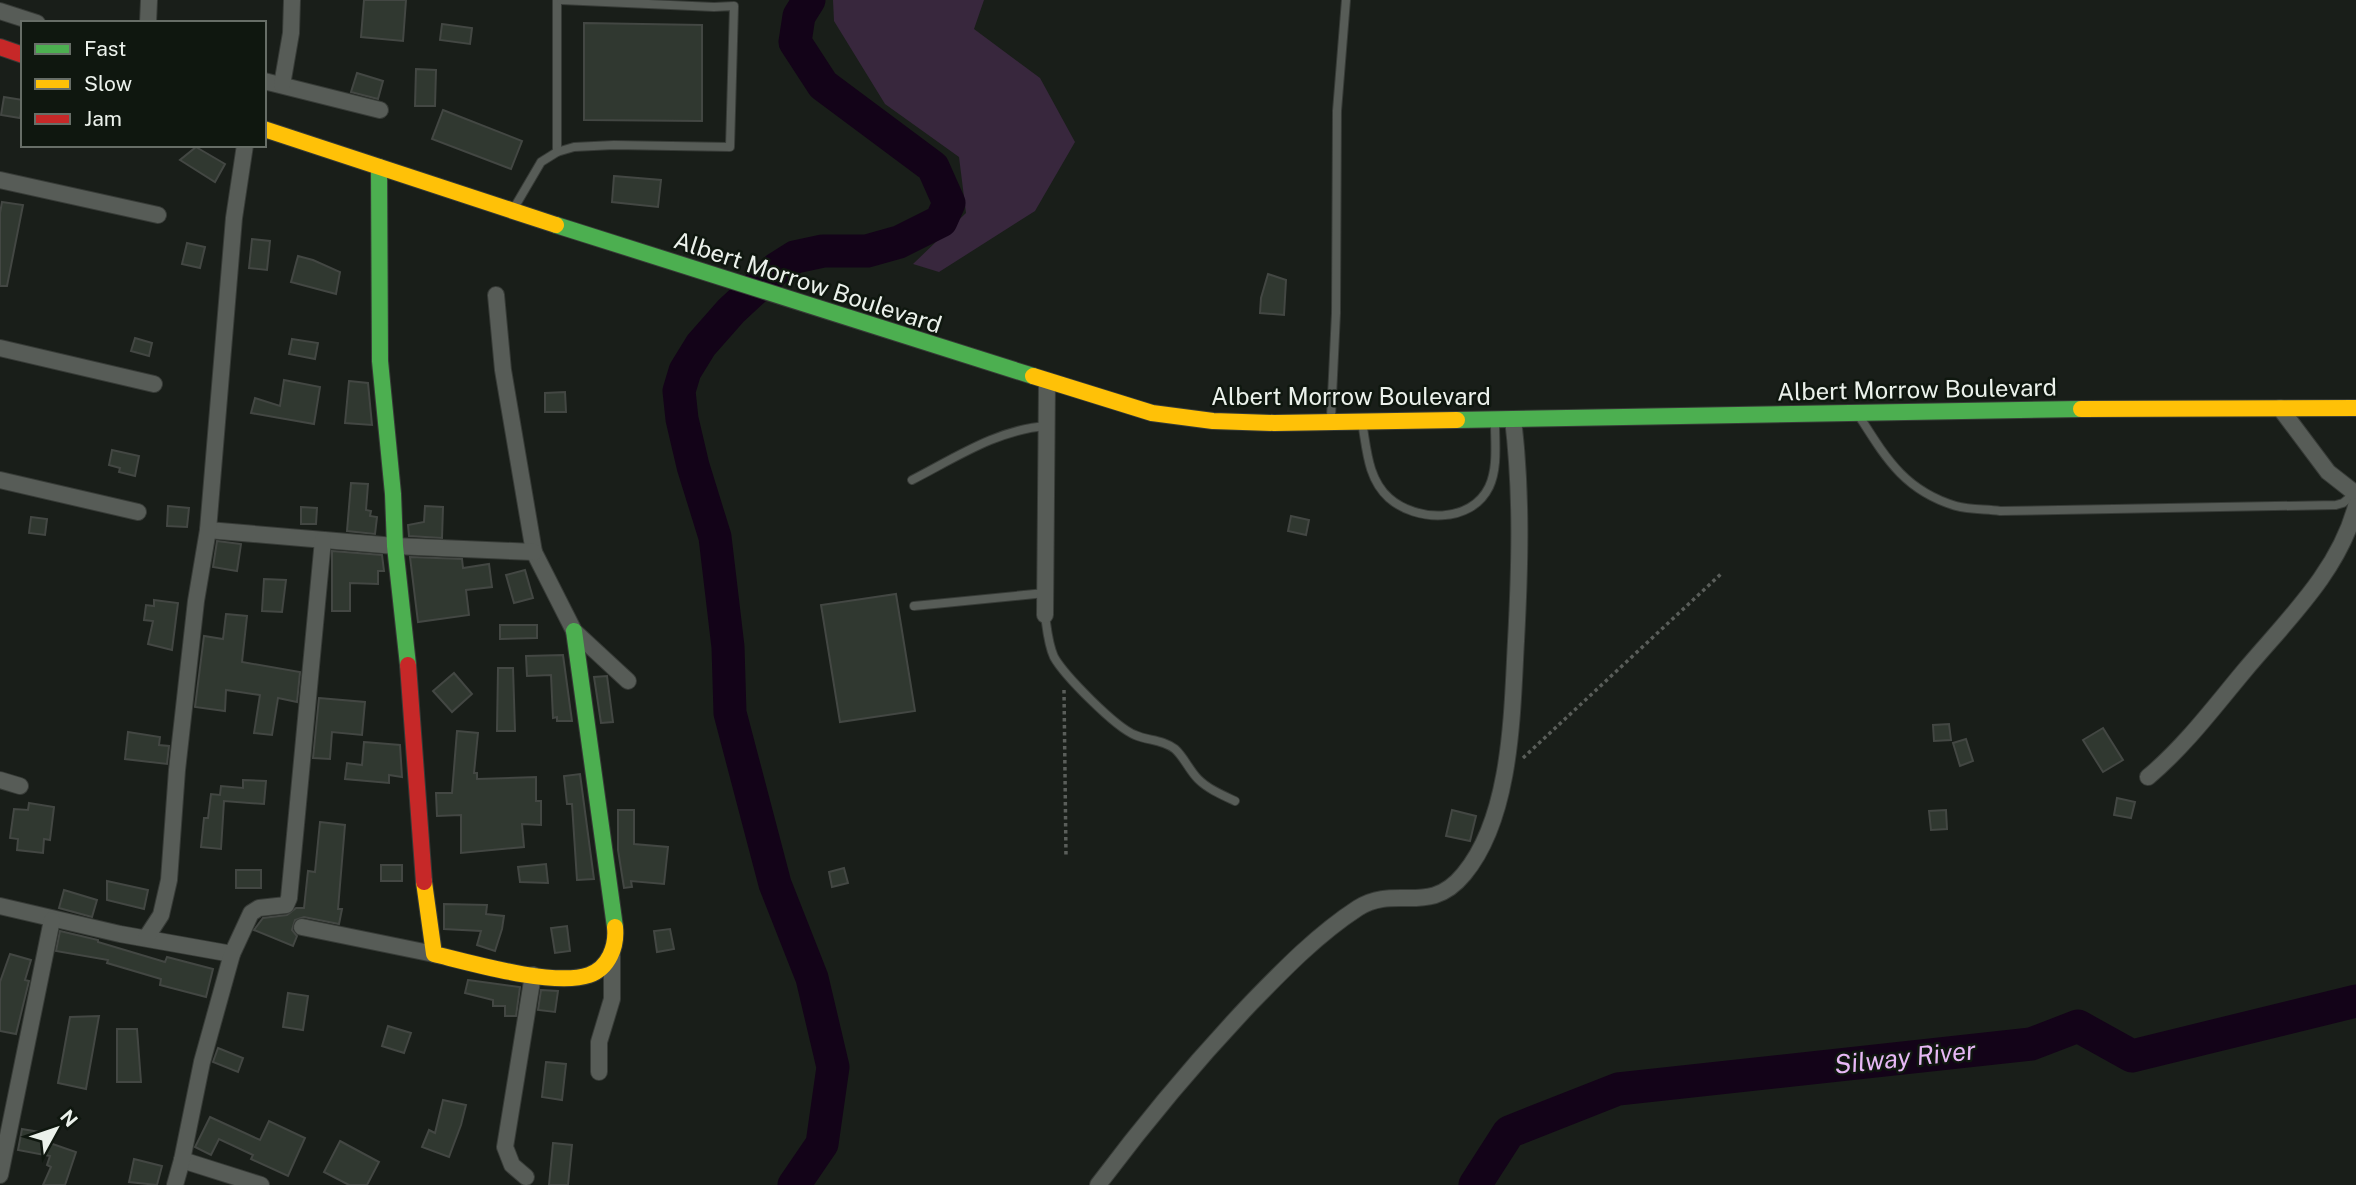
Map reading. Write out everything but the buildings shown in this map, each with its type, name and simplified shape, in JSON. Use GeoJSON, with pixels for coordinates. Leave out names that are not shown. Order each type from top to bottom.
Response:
{"type":"FeatureCollection","features":[{"type":"Feature","properties":{"kind":"main road"},"geometry":{"type":"LineString","coordinates":[[0,47],[21,54]]}},
{"type":"Feature","properties":{"kind":"main road","name":"Albert Morrow Boulevard"},"geometry":{"type":"LineString","coordinates":[[266,131],[886,331],[1152,413],[1213,421],[1362,422],[2356,408]]}},
{"type":"Feature","properties":{"kind":"main road"},"geometry":{"type":"LineString","coordinates":[[379,167],[380,361],[407,649],[426,909],[434,954],[533,975],[588,976],[612,956],[616,936],[574,631]]}},
{"type":"Feature","properties":{"kind":"street"},"geometry":{"type":"LineString","coordinates":[[148,21],[149,0]]}},
{"type":"Feature","properties":{"kind":"street"},"geometry":{"type":"LineString","coordinates":[[282,85],[291,33],[292,0]]}},
{"type":"Feature","properties":{"kind":"street"},"geometry":{"type":"LineString","coordinates":[[0,11],[31,21]]}},
{"type":"Feature","properties":{"kind":"street"},"geometry":{"type":"LineString","coordinates":[[266,81],[380,110]]}},
{"type":"Feature","properties":{"kind":"street"},"geometry":{"type":"LineString","coordinates":[[146,938],[161,915],[169,880],[177,770],[195,601],[208,530],[234,218],[245,147]]}},
{"type":"Feature","properties":{"kind":"street"},"geometry":{"type":"LineString","coordinates":[[0,180],[158,215]]}},
{"type":"Feature","properties":{"kind":"street"},"geometry":{"type":"LineString","coordinates":[[496,295],[503,370],[534,552],[574,631],[628,681]]}},
{"type":"Feature","properties":{"kind":"street"},"geometry":{"type":"LineString","coordinates":[[0,348],[154,384]]}},
{"type":"Feature","properties":{"kind":"street"},"geometry":{"type":"LineString","coordinates":[[1045,615],[1047,381]]}},
{"type":"Feature","properties":{"kind":"street"},"geometry":{"type":"LineString","coordinates":[[2148,777],[2180,748],[2318,582],[2343,545],[2356,498],[2328,472],[2280,408]]}},
{"type":"Feature","properties":{"kind":"street"},"geometry":{"type":"LineString","coordinates":[[1098,1185],[1150,1117],[1210,1046],[1288,965],[1329,929],[1360,907],[1378,899],[1429,898],[1445,892],[1464,875],[1479,852],[1506,774],[1512,715],[1520,540],[1520,485],[1513,419]]}},
{"type":"Feature","properties":{"kind":"street"},"geometry":{"type":"LineString","coordinates":[[0,480],[138,512]]}},
{"type":"Feature","properties":{"kind":"street"},"geometry":{"type":"LineString","coordinates":[[208,530],[396,546],[534,552]]}},
{"type":"Feature","properties":{"kind":"street"},"geometry":{"type":"LineString","coordinates":[[175,1185],[202,1062],[232,954],[251,913],[259,908],[282,907],[289,898],[323,540]]}},
{"type":"Feature","properties":{"kind":"street"},"geometry":{"type":"LineString","coordinates":[[0,780],[20,786]]}},
{"type":"Feature","properties":{"kind":"street"},"geometry":{"type":"LineString","coordinates":[[0,906],[52,920],[232,954]]}},
{"type":"Feature","properties":{"kind":"street"},"geometry":{"type":"LineString","coordinates":[[0,1175],[52,920]]}},
{"type":"Feature","properties":{"kind":"street"},"geometry":{"type":"LineString","coordinates":[[302,927],[434,954]]}},
{"type":"Feature","properties":{"kind":"street"},"geometry":{"type":"LineString","coordinates":[[599,1072],[599,1042],[612,999],[612,956]]}},
{"type":"Feature","properties":{"kind":"street"},"geometry":{"type":"LineString","coordinates":[[526,1177],[508,1159],[505,1147],[533,975]]}},
{"type":"Feature","properties":{"kind":"street"},"geometry":{"type":"LineString","coordinates":[[182,1160],[261,1185]]}},
{"type":"Feature","properties":{"kind":"lane"},"geometry":{"type":"LineString","coordinates":[[513,210],[541,163],[557,152],[574,147],[730,147],[734,6],[559,0],[557,152]]}},
{"type":"Feature","properties":{"kind":"lane"},"geometry":{"type":"LineString","coordinates":[[1331,422],[1336,313],[1337,111],[1346,0]]}},
{"type":"Feature","properties":{"kind":"lane"},"geometry":{"type":"LineString","coordinates":[[1858,413],[1889,463],[1933,497],[1958,507],[2000,510],[2336,505],[2356,498]]}},
{"type":"Feature","properties":{"kind":"lane"},"geometry":{"type":"LineString","coordinates":[[1362,422],[1369,468],[1388,497],[1410,511],[1447,516],[1470,507],[1488,490],[1494,471],[1495,419]]}},
{"type":"Feature","properties":{"kind":"lane"},"geometry":{"type":"LineString","coordinates":[[912,480],[1006,433],[1028,427],[1047,426]]}},
{"type":"Feature","properties":{"kind":"lane"},"geometry":{"type":"LineString","coordinates":[[914,606],[1045,593]]}},
{"type":"Feature","properties":{"kind":"lane"},"geometry":{"type":"LineString","coordinates":[[1045,615],[1050,646],[1064,670],[1116,724],[1135,736],[1159,740],[1174,749],[1198,779],[1212,790],[1235,801]]}},
{"type":"Feature","properties":{"kind":"path"},"geometry":{"type":"LineString","coordinates":[[1506,774],[1722,573]]}},
{"type":"Feature","properties":{"kind":"path"},"geometry":{"type":"LineString","coordinates":[[1064,670],[1066,856]]}},
{"type":"Feature","properties":{"kind":"shaded area"},"geometry":{"type":"Polygon","coordinates":[[[833,0],[984,0],[974,29],[1040,78],[1075,142],[1035,211],[939,272],[913,264],[966,213],[959,157],[885,104],[834,21],[833,0]]]}},
{"type":"Feature","properties":{"kind":"waterway"},"geometry":{"type":"LineString","coordinates":[[794,1185],[822,1144],[833,1067],[812,978],[775,884],[730,713],[728,647],[715,537],[693,466],[682,419],[679,391],[685,371],[701,345],[731,311],[776,269],[795,257],[823,251],[867,251],[899,242],[941,221],[949,203],[933,167],[823,85],[795,42],[799,16],[809,0]]}},
{"type":"Feature","properties":{"kind":"waterway","name":"Silway River"},"geometry":{"type":"LineString","coordinates":[[1475,1185],[1509,1132],[1618,1089],[2031,1044],[2078,1026],[2132,1056],[2356,1001]]}},
{"type":"Feature","properties":{"kind":"traffic: fast"},"geometry":{"type":"LineString","coordinates":[[379,167],[380,361],[408,665]]}},
{"type":"Feature","properties":{"kind":"traffic: fast"},"geometry":{"type":"LineString","coordinates":[[556,225],[1033,376]]}},
{"type":"Feature","properties":{"kind":"traffic: fast"},"geometry":{"type":"LineString","coordinates":[[1457,420],[2081,409]]}},
{"type":"Feature","properties":{"kind":"traffic: fast"},"geometry":{"type":"LineString","coordinates":[[574,631],[615,927]]}},
{"type":"Feature","properties":{"kind":"traffic: slow"},"geometry":{"type":"LineString","coordinates":[[266,130],[556,225]]}},
{"type":"Feature","properties":{"kind":"traffic: slow"},"geometry":{"type":"LineString","coordinates":[[1033,376],[1152,413],[1213,421],[1274,423],[1457,420]]}},
{"type":"Feature","properties":{"kind":"traffic: slow"},"geometry":{"type":"LineString","coordinates":[[2081,409],[2356,408]]}},
{"type":"Feature","properties":{"kind":"traffic: slow"},"geometry":{"type":"LineString","coordinates":[[424,882],[434,954],[490,968],[555,978],[589,975],[607,962],[615,942],[615,927]]}},
{"type":"Feature","properties":{"kind":"traffic: jam"},"geometry":{"type":"LineString","coordinates":[[0,47],[21,54]]}},
{"type":"Feature","properties":{"kind":"traffic: jam"},"geometry":{"type":"LineString","coordinates":[[408,665],[424,882]]}}]}
